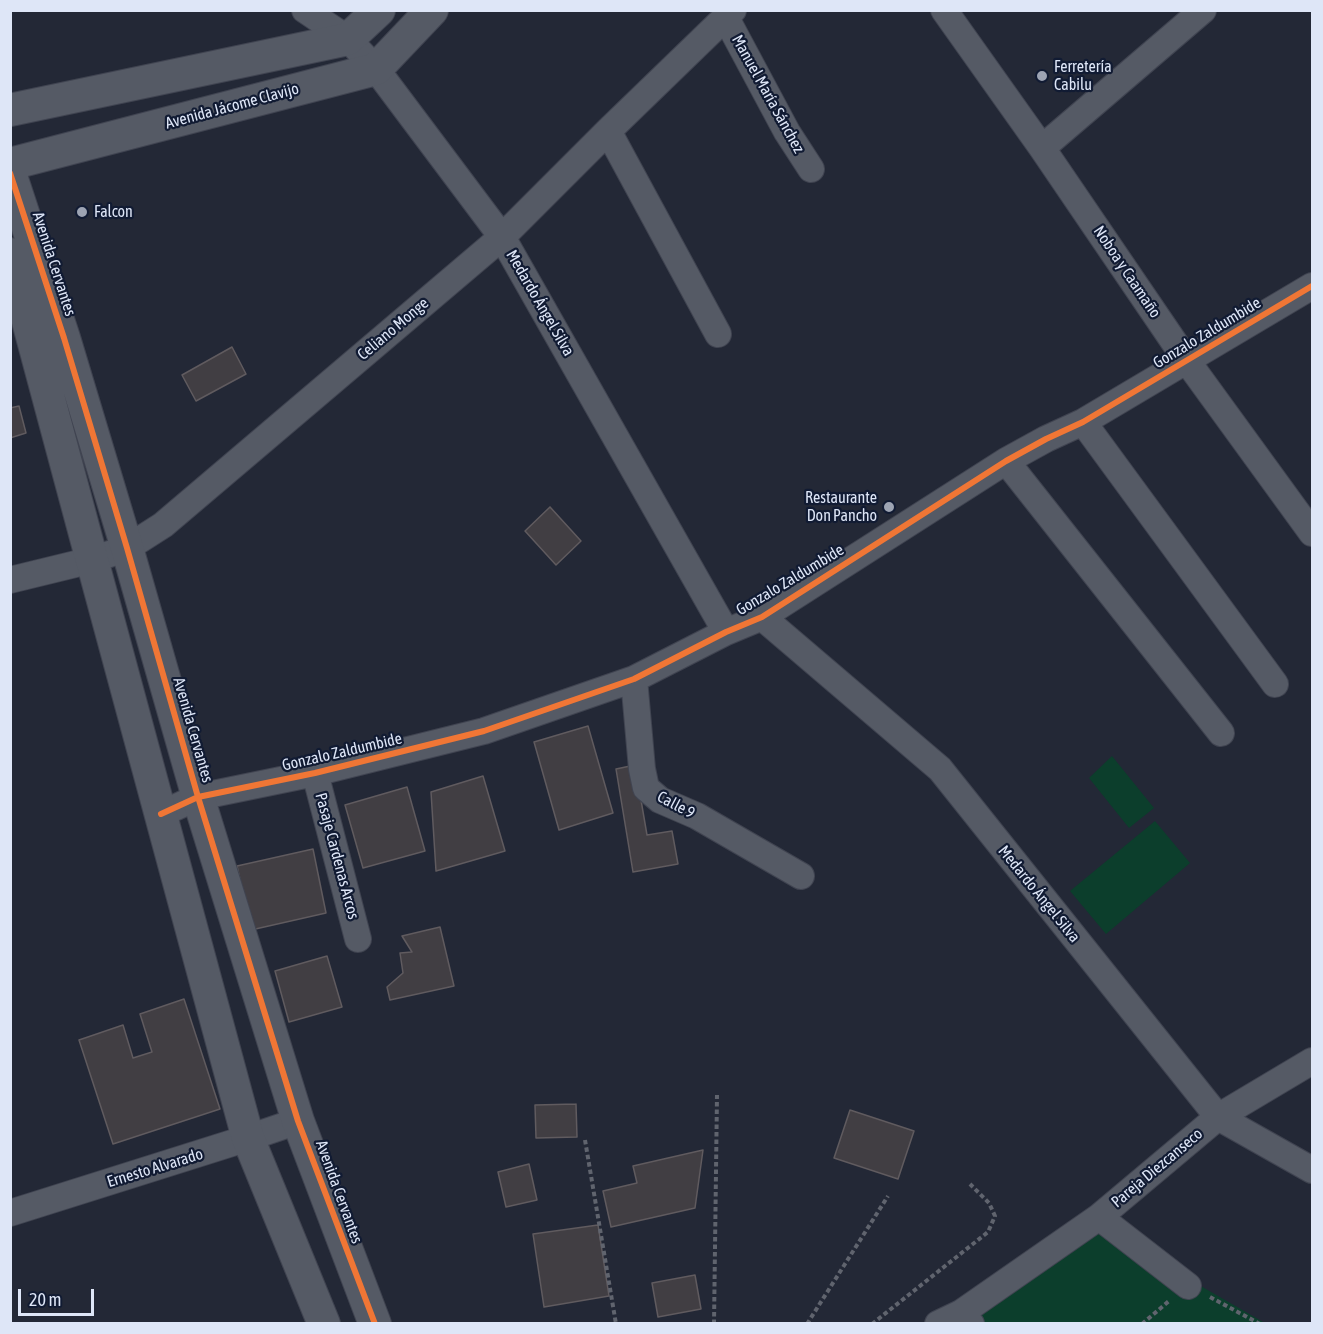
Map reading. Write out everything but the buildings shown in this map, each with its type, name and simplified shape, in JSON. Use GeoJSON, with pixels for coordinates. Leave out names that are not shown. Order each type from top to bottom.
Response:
{"type":"FeatureCollection","features":[{"type":"Feature","properties":{"kind":"street","name":"Medardo Ángel Silva"},"geometry":{"type":"LineString","coordinates":[[305,10],[348,39],[376,69],[502,237],[726,632]]}},
{"type":"Feature","properties":{"kind":"street"},"geometry":{"type":"LineString","coordinates":[[10,110],[348,39],[378,10]]}},
{"type":"Feature","properties":{"kind":"street"},"geometry":{"type":"LineString","coordinates":[[376,69],[432,10]]}},
{"type":"Feature","properties":{"kind":"street","name":"Noboa y Caamaño"},"geometry":{"type":"LineString","coordinates":[[944,10],[1042,148],[1187,361],[1312,533]]}},
{"type":"Feature","properties":{"kind":"street"},"geometry":{"type":"LineString","coordinates":[[1042,148],[1203,10]]}},
{"type":"Feature","properties":{"kind":"street","name":"Celiano Monge"},"geometry":{"type":"LineString","coordinates":[[10,580],[92,560],[127,548],[163,525],[502,237],[730,14]]}},
{"type":"Feature","properties":{"kind":"street","name":"Manuel María Sánchez"},"geometry":{"type":"LineString","coordinates":[[730,14],[787,132],[811,169]]}},
{"type":"Feature","properties":{"kind":"street","name":"Avenida Jácome Clavijo"},"geometry":{"type":"LineString","coordinates":[[10,164],[376,69]]}},
{"type":"Feature","properties":{"kind":"street"},"geometry":{"type":"LineString","coordinates":[[608,131],[718,334]]}},
{"type":"Feature","properties":{"kind":"street","name":"Avenida Cervantes"},"geometry":{"type":"LineString","coordinates":[[10,174],[64,338],[198,797],[298,1121],[375,1323]]}},
{"type":"Feature","properties":{"kind":"street"},"geometry":{"type":"LineString","coordinates":[[10,255],[248,1138],[324,1323]]}},
{"type":"Feature","properties":{"kind":"street","name":"Gonzalo Zaldumbide"},"geometry":{"type":"LineString","coordinates":[[161,814],[198,797],[315,773],[484,731],[634,679],[726,632],[762,617],[1006,461],[1083,422],[1312,286]]}},
{"type":"Feature","properties":{"kind":"street"},"geometry":{"type":"LineString","coordinates":[[1083,422],[1275,684]]}},
{"type":"Feature","properties":{"kind":"street"},"geometry":{"type":"LineString","coordinates":[[1006,461],[1221,733]]}},
{"type":"Feature","properties":{"kind":"street","name":"Medardo Ángel Silva"},"geometry":{"type":"LineString","coordinates":[[762,617],[940,769],[1218,1117],[1312,1170]]}},
{"type":"Feature","properties":{"kind":"street","name":"Calle 9"},"geometry":{"type":"LineString","coordinates":[[634,679],[642,769],[646,788],[660,800],[697,816],[801,876]]}},
{"type":"Feature","properties":{"kind":"street","name":"Pasaje Cardenas Arcos"},"geometry":{"type":"LineString","coordinates":[[315,773],[358,939]]}},
{"type":"Feature","properties":{"kind":"street","name":"Pareja Diezcanseco"},"geometry":{"type":"LineString","coordinates":[[1188,1286],[1099,1216],[1218,1117],[1312,1061]]}},
{"type":"Feature","properties":{"kind":"street","name":"Ernesto Alvarado"},"geometry":{"type":"LineString","coordinates":[[10,1213],[298,1121]]}},
{"type":"Feature","properties":{"kind":"street"},"geometry":{"type":"LineString","coordinates":[[957,1320],[1099,1216]]}},
{"type":"Feature","properties":{"kind":"path"},"geometry":{"type":"LineString","coordinates":[[714,1323],[717,1095]]}},
{"type":"Feature","properties":{"kind":"path"},"geometry":{"type":"LineString","coordinates":[[585,1140],[616,1323]]}},
{"type":"Feature","properties":{"kind":"path"},"geometry":{"type":"LineString","coordinates":[[872,1323],[988,1232],[994,1216],[988,1203],[970,1184]]}},
{"type":"Feature","properties":{"kind":"path"},"geometry":{"type":"LineString","coordinates":[[807,1323],[888,1196]]}},
{"type":"Feature","properties":{"kind":"path"},"geometry":{"type":"LineString","coordinates":[[1142,1323],[1188,1286],[1260,1323]]}},
{"type":"Feature","properties":{"kind":"green space"},"geometry":{"type":"Polygon","coordinates":[[[1112,756],[1154,808],[1129,828],[1089,778],[1112,756]]]}},
{"type":"Feature","properties":{"kind":"green space"},"geometry":{"type":"Polygon","coordinates":[[[1155,821],[1190,863],[1106,934],[1070,891],[1155,821]]]}},
{"type":"Feature","properties":{"kind":"green space"},"geometry":{"type":"Polygon","coordinates":[[[1100,1228],[1265,1323],[953,1324],[1100,1228]]]}},
{"type":"Feature","properties":{"kind":"cycle path"},"geometry":{"type":"LineString","coordinates":[[10,173],[64,338],[198,797],[298,1121],[375,1324]]}},
{"type":"Feature","properties":{"kind":"cycle path"},"geometry":{"type":"LineString","coordinates":[[161,814],[198,797],[315,773],[484,731],[634,679],[726,632],[762,617],[1006,461],[1083,422],[1312,286]]}},
{"type":"Feature","properties":{"kind":"place","name":"Ferretería Cabilu"},"geometry":{"type":"Point","coordinates":[1042,76]}},
{"type":"Feature","properties":{"kind":"place","name":"Falcon"},"geometry":{"type":"Point","coordinates":[82,212]}},
{"type":"Feature","properties":{"kind":"place","name":"Restaurante Don Pancho"},"geometry":{"type":"Point","coordinates":[889,507]}}]}
